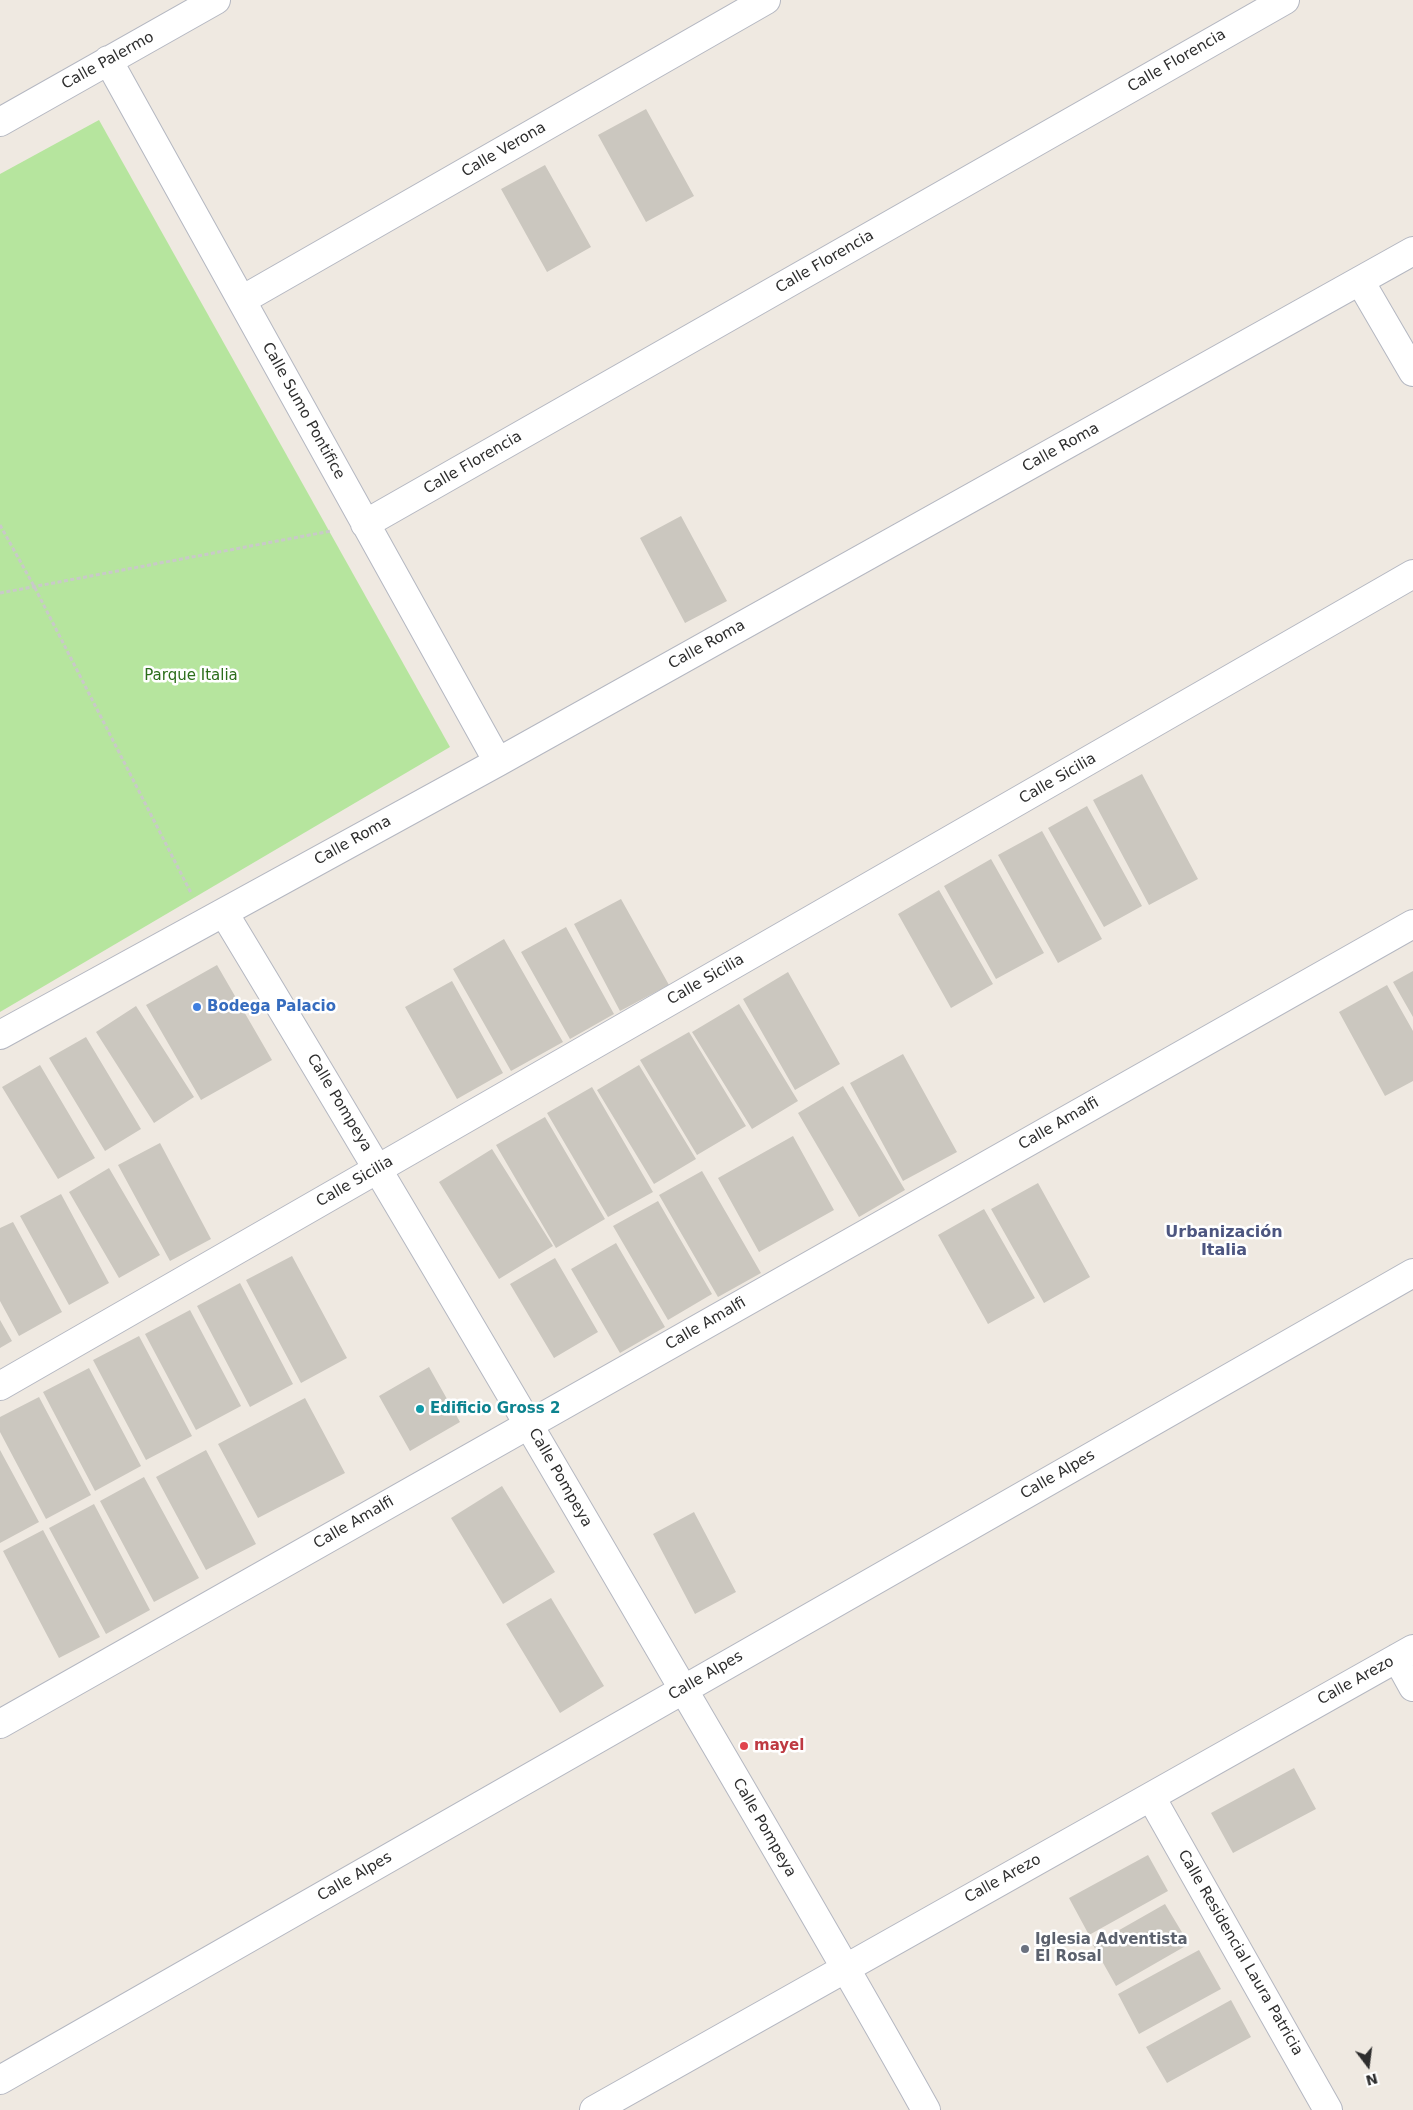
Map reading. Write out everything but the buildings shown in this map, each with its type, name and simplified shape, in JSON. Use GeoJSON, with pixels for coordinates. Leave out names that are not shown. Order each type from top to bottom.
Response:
{"type":"FeatureCollection","features":[{"type":"Feature","properties":{"kind":"street","name":"Calle Palermo"},"geometry":{"type":"LineString","coordinates":[[0,122],[216,0]]}},
{"type":"Feature","properties":{"kind":"street","name":"Calle Verona"},"geometry":{"type":"LineString","coordinates":[[242,300],[766,0]]}},
{"type":"Feature","properties":{"kind":"street","name":"Calle Florencia"},"geometry":{"type":"LineString","coordinates":[[366,524],[1285,0]]}},
{"type":"Feature","properties":{"kind":"street","name":"Calle Sumo Pontifice"},"geometry":{"type":"LineString","coordinates":[[108,60],[498,762]]}},
{"type":"Feature","properties":{"kind":"street","name":"Calle Roma"},"geometry":{"type":"LineString","coordinates":[[0,1035],[498,762],[1413,251]]}},
{"type":"Feature","properties":{"kind":"street"},"geometry":{"type":"LineString","coordinates":[[1360,281],[1413,372]]}},
{"type":"Feature","properties":{"kind":"street","name":"Calle Sicilia"},"geometry":{"type":"LineString","coordinates":[[0,1386],[1413,574]]}},
{"type":"Feature","properties":{"kind":"street","name":"Calle Pompeya"},"geometry":{"type":"LineString","coordinates":[[215,918],[378,1169],[846,1968],[926,2110]]}},
{"type":"Feature","properties":{"kind":"street","name":"Calle Amalfi"},"geometry":{"type":"LineString","coordinates":[[0,1724],[1413,924]]}},
{"type":"Feature","properties":{"kind":"street","name":"Calle Alpes"},"geometry":{"type":"LineString","coordinates":[[0,2080],[1413,1273]]}},
{"type":"Feature","properties":{"kind":"street"},"geometry":{"type":"LineString","coordinates":[[1405,1653],[1413,1687]]}},
{"type":"Feature","properties":{"kind":"street","name":"Calle Arezo"},"geometry":{"type":"LineString","coordinates":[[594,2110],[1405,1653]]}},
{"type":"Feature","properties":{"kind":"street","name":"Calle Residencial Laura Patricia"},"geometry":{"type":"LineString","coordinates":[[1151,1797],[1328,2110]]}},
{"type":"Feature","properties":{"kind":"path"},"geometry":{"type":"LineString","coordinates":[[0,593],[35,588],[366,524]]}},
{"type":"Feature","properties":{"kind":"path"},"geometry":{"type":"LineString","coordinates":[[0,525],[215,918]]}},
{"type":"Feature","properties":{"kind":"green space","name":"Parque Italia"},"geometry":{"type":"Polygon","coordinates":[[[99,120],[450,747],[0,1012],[0,174],[99,120]]]}},
{"type":"Feature","properties":{"kind":"place","name":"Bodega Palacio"},"geometry":{"type":"Point","coordinates":[197,1007]}},
{"type":"Feature","properties":{"kind":"place","name":"Edificio Gross 2"},"geometry":{"type":"Point","coordinates":[420,1409]}},
{"type":"Feature","properties":{"kind":"place","name":"mayel"},"geometry":{"type":"Point","coordinates":[744,1746]}},
{"type":"Feature","properties":{"kind":"place","name":"Iglesia Adventista El Rosal"},"geometry":{"type":"Point","coordinates":[1025,1949]}},
{"type":"Feature","properties":{"kind":"district","name":"Urbanización Italia"},"geometry":{"type":"Point","coordinates":[1224,1242]}}]}
